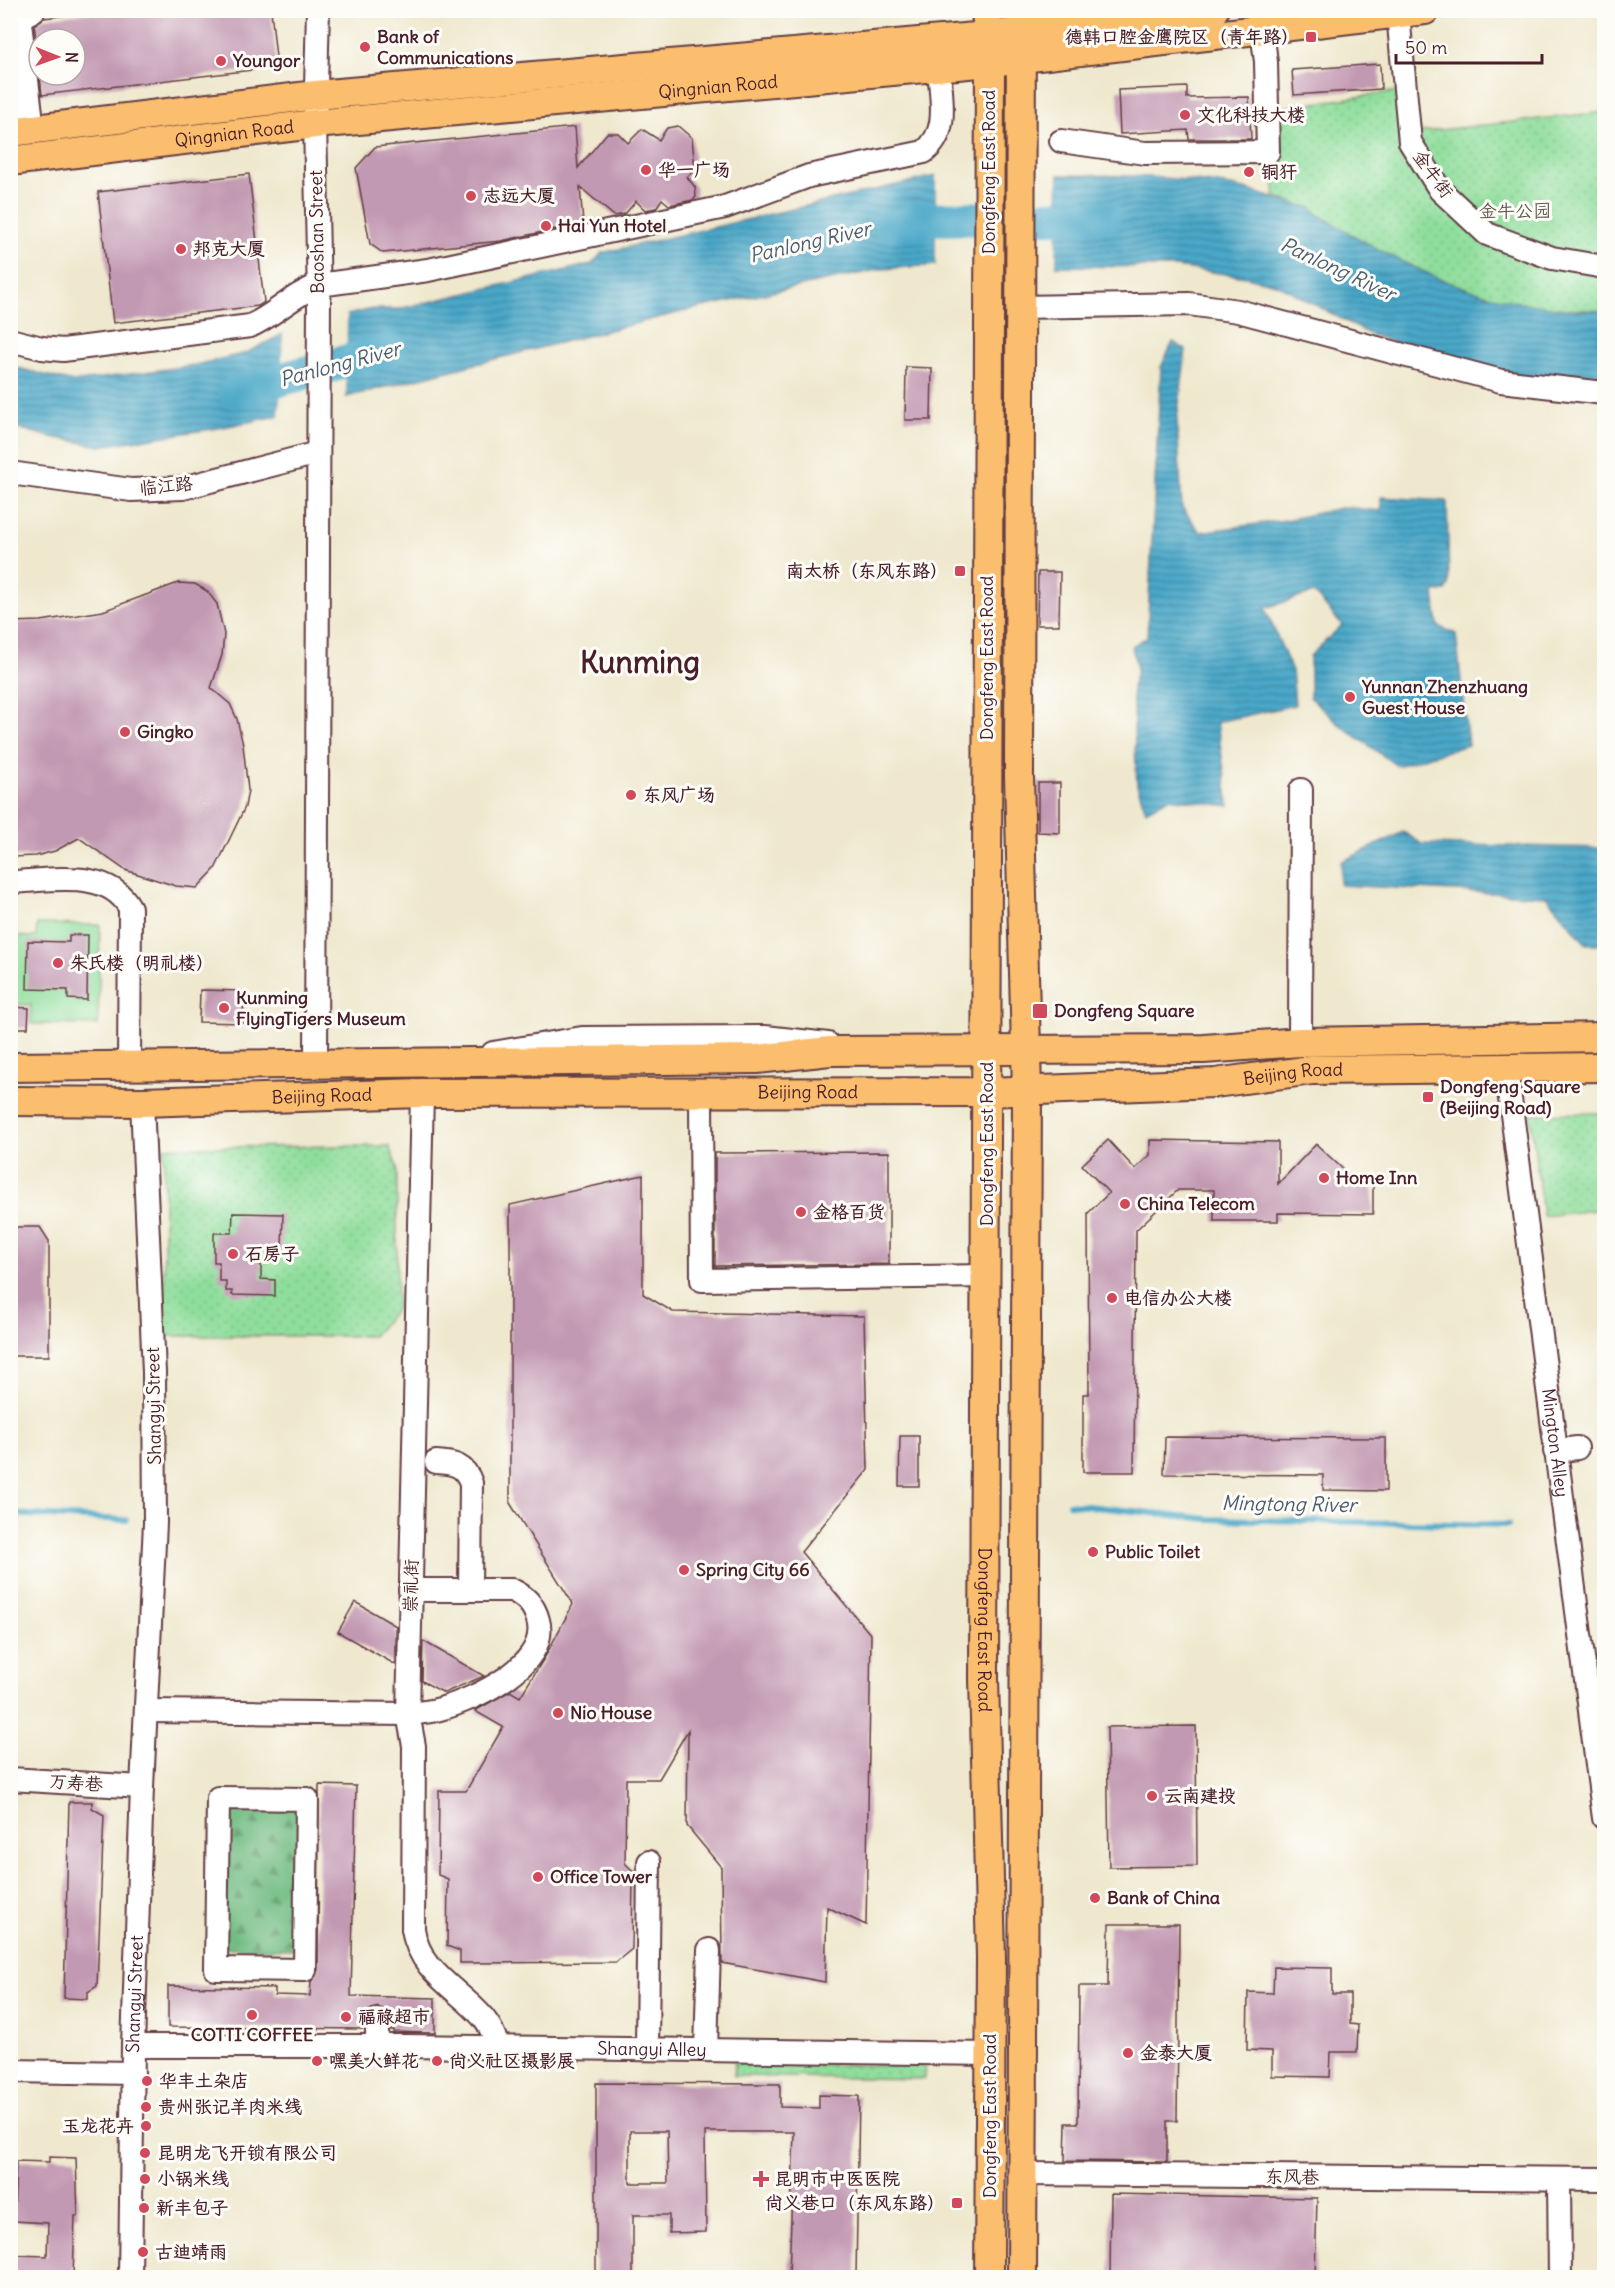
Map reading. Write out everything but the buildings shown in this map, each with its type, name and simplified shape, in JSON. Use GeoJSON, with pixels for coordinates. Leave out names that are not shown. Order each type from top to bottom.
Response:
{"type":"FeatureCollection","features":[{"type":"Feature","properties":{"kind":"main road","name":"Qingnian Road"},"geometry":{"type":"LineString","coordinates":[[1022,34],[1214,10]]}},
{"type":"Feature","properties":{"kind":"main road","name":"Qingnian Road"},"geometry":{"type":"LineString","coordinates":[[21,131],[316,95],[988,36],[1262,30],[1412,12]]}},
{"type":"Feature","properties":{"kind":"main road","name":"Dongfeng East Road"},"geometry":{"type":"LineString","coordinates":[[1022,34],[1019,776],[1027,1091],[1022,2277]]}},
{"type":"Feature","properties":{"kind":"main road","name":"Qingnian Road"},"geometry":{"type":"LineString","coordinates":[[10,161],[315,124],[939,66],[988,36]]}},
{"type":"Feature","properties":{"kind":"main road","name":"Dongfeng East Road"},"geometry":{"type":"LineString","coordinates":[[988,36],[988,1092],[984,1678],[991,2054],[990,2277]]}},
{"type":"Feature","properties":{"kind":"main road","name":"Beijing Road"},"geometry":{"type":"LineString","coordinates":[[10,1067],[757,1059],[830,1052],[1204,1048],[1300,1042],[1605,1037]]}},
{"type":"Feature","properties":{"kind":"main road","name":"Beijing Road"},"geometry":{"type":"LineString","coordinates":[[10,1101],[142,1101],[422,1093],[988,1092],[1215,1083],[1312,1070],[1605,1067]]}},
{"type":"Feature","properties":{"kind":"street"},"geometry":{"type":"LineString","coordinates":[[21,131],[20,23],[23,16],[34,10]]}},
{"type":"Feature","properties":{"kind":"street","name":"Baoshan Street"},"geometry":{"type":"LineString","coordinates":[[316,1064],[319,293],[315,124],[318,10]]}},
{"type":"Feature","properties":{"kind":"street","name":"金牛街"},"geometry":{"type":"LineString","coordinates":[[1412,12],[1410,142],[1440,190],[1487,234],[1552,258],[1605,267]]}},
{"type":"Feature","properties":{"kind":"street"},"geometry":{"type":"LineString","coordinates":[[1061,141],[1145,153],[1268,152],[1266,62],[1262,30]]}},
{"type":"Feature","properties":{"kind":"street"},"geometry":{"type":"LineString","coordinates":[[10,340],[42,348],[63,350],[232,329],[267,319],[289,300],[725,207],[809,176],[924,152],[935,143],[942,130],[939,66]]}},
{"type":"Feature","properties":{"kind":"street"},"geometry":{"type":"LineString","coordinates":[[10,88],[21,131]]}},
{"type":"Feature","properties":{"kind":"street"},"geometry":{"type":"LineString","coordinates":[[1020,307],[1189,304],[1238,311],[1500,381],[1605,393]]}},
{"type":"Feature","properties":{"kind":"street","name":"临江路"},"geometry":{"type":"LineString","coordinates":[[10,473],[131,490],[183,488],[318,453]]}},
{"type":"Feature","properties":{"kind":"street"},"geometry":{"type":"LineString","coordinates":[[1300,1042],[1301,790]]}},
{"type":"Feature","properties":{"kind":"street"},"geometry":{"type":"LineString","coordinates":[[10,882],[63,878],[100,884],[122,894],[130,908],[129,1066]]}},
{"type":"Feature","properties":{"kind":"street","name":"Mington Alley"},"geometry":{"type":"LineString","coordinates":[[1506,1068],[1566,1450],[1605,1818]]}},
{"type":"Feature","properties":{"kind":"street"},"geometry":{"type":"LineString","coordinates":[[700,1092],[702,1280],[987,1276]]}},
{"type":"Feature","properties":{"kind":"street","name":"崇礼街"},"geometry":{"type":"LineString","coordinates":[[422,1093],[408,1714],[414,1746],[412,1929],[415,1945],[430,1969],[487,2022],[495,2034],[497,2047]]}},
{"type":"Feature","properties":{"kind":"street","name":"Shangyi Street"},"geometry":{"type":"LineString","coordinates":[[130,2277],[133,2046],[142,1787],[155,1523],[154,1384],[142,1101]]}},
{"type":"Feature","properties":{"kind":"street"},"geometry":{"type":"LineString","coordinates":[[436,1462],[458,1465],[464,1470],[471,1484],[470,1589]]}},
{"type":"Feature","properties":{"kind":"street"},"geometry":{"type":"LineString","coordinates":[[147,1711],[408,1714],[446,1707],[501,1682],[521,1667],[537,1643],[539,1623],[534,1608],[521,1594],[503,1588],[410,1590]]}},
{"type":"Feature","properties":{"kind":"street","name":"万寿巷"},"geometry":{"type":"LineString","coordinates":[[10,1779],[142,1787]]}},
{"type":"Feature","properties":{"kind":"street"},"geometry":{"type":"LineString","coordinates":[[218,1798],[307,1799],[305,1970],[216,1969],[218,1798]]}},
{"type":"Feature","properties":{"kind":"street"},"geometry":{"type":"LineString","coordinates":[[646,2049],[648,1862]]}},
{"type":"Feature","properties":{"kind":"street"},"geometry":{"type":"LineString","coordinates":[[706,2050],[709,1950]]}},
{"type":"Feature","properties":{"kind":"street"},"geometry":{"type":"LineString","coordinates":[[377,2020],[377,2046]]}},
{"type":"Feature","properties":{"kind":"street","name":"Shangyi Alley"},"geometry":{"type":"LineString","coordinates":[[133,2046],[497,2047],[991,2054]]}},
{"type":"Feature","properties":{"kind":"street"},"geometry":{"type":"LineString","coordinates":[[10,2071],[133,2073]]}},
{"type":"Feature","properties":{"kind":"street","name":"东风巷"},"geometry":{"type":"LineString","coordinates":[[1024,2174],[1605,2179]]}},
{"type":"Feature","properties":{"kind":"street"},"geometry":{"type":"LineString","coordinates":[[1559,2180],[1560,2277]]}},
{"type":"Feature","properties":{"kind":"green space","name":"金牛公园"},"geometry":{"type":"Polygon","coordinates":[[[1398,91],[1421,132],[1604,112],[1604,311],[1562,309],[1524,303],[1453,284],[1386,254],[1317,214],[1311,207],[1302,207],[1274,196],[1280,108],[1398,91]]]}},
{"type":"Feature","properties":{"kind":"green space"},"geometry":{"type":"Polygon","coordinates":[[[37,924],[100,925],[98,1025],[31,1024],[31,1005],[11,1004],[12,936],[36,937],[37,924]]]}},
{"type":"Feature","properties":{"kind":"green space"},"geometry":{"type":"Polygon","coordinates":[[[1604,1113],[1604,1209],[1543,1216],[1530,1114],[1604,1113]]]}},
{"type":"Feature","properties":{"kind":"green space"},"geometry":{"type":"Polygon","coordinates":[[[389,1146],[397,1167],[397,1308],[373,1336],[164,1336],[164,1147],[389,1146]]]}},
{"type":"Feature","properties":{"kind":"green space"},"geometry":{"type":"Polygon","coordinates":[[[223,1803],[300,1804],[298,1949],[222,1948],[223,1803]]]}},
{"type":"Feature","properties":{"kind":"green space"},"geometry":{"type":"Polygon","coordinates":[[[734,2063],[925,2066],[924,2079],[734,2076],[734,2063]]]}},
{"type":"Feature","properties":{"kind":"water"},"geometry":{"type":"Polygon","coordinates":[[[1058,175],[1170,178],[1245,189],[1311,207],[1317,214],[1386,254],[1453,284],[1524,303],[1562,309],[1604,311],[1604,385],[1499,375],[1371,335],[1279,285],[1247,277],[1176,267],[1056,266],[1058,175]]]}},
{"type":"Feature","properties":{"kind":"water"},"geometry":{"type":"Polygon","coordinates":[[[936,176],[936,265],[881,269],[693,309],[346,397],[347,315],[372,309],[398,309],[592,264],[602,253],[936,176]]]}},
{"type":"Feature","properties":{"kind":"water"},"geometry":{"type":"Polygon","coordinates":[[[283,334],[279,416],[100,446],[46,436],[11,426],[10,366],[73,382],[195,365],[246,353],[283,334]]]}},
{"type":"Feature","properties":{"kind":"water"},"geometry":{"type":"Polygon","coordinates":[[[1173,342],[1186,350],[1177,420],[1182,508],[1200,532],[1286,520],[1345,507],[1381,511],[1381,497],[1447,501],[1449,585],[1446,591],[1434,592],[1438,626],[1456,634],[1468,745],[1397,766],[1336,722],[1310,697],[1310,656],[1342,625],[1314,593],[1265,608],[1292,671],[1295,705],[1217,722],[1229,806],[1169,798],[1146,811],[1137,785],[1132,688],[1137,670],[1132,646],[1147,637],[1161,367],[1173,342]]]}},
{"type":"Feature","properties":{"kind":"water"},"geometry":{"type":"Polygon","coordinates":[[[1403,832],[1422,844],[1604,848],[1604,944],[1586,944],[1546,896],[1340,885],[1341,862],[1403,832]]]}},
{"type":"Feature","properties":{"kind":"pier"},"geometry":{"type":"Polygon","coordinates":[[[1055,175],[1058,175],[1056,266],[1053,266],[1055,175]]]}},
{"type":"Feature","properties":{"kind":"pier"},"geometry":{"type":"Polygon","coordinates":[[[936,176],[939,176],[939,265],[936,265],[936,176]]]}},
{"type":"Feature","properties":{"kind":"pier"},"geometry":{"type":"Polygon","coordinates":[[[347,315],[346,397],[343,398],[344,316],[347,315]]]}},
{"type":"Feature","properties":{"kind":"pier"},"geometry":{"type":"Polygon","coordinates":[[[286,333],[283,415],[279,416],[283,334],[286,333]]]}},
{"type":"Feature","properties":{"kind":"waterway","name":"Panlong River"},"geometry":{"type":"LineString","coordinates":[[889,225],[932,219],[1105,216]]}},
{"type":"Feature","properties":{"kind":"waterway","name":"Panlong River"},"geometry":{"type":"LineString","coordinates":[[235,392],[392,349]]}},
{"type":"Feature","properties":{"kind":"waterway","name":"Mingtong River"},"geometry":{"type":"LineString","coordinates":[[1069,1504],[1208,1519],[1508,1525]]}},
{"type":"Feature","properties":{"kind":"waterway","name":"Mingtong River"},"geometry":{"type":"LineString","coordinates":[[10,1514],[126,1520]]}},
{"type":"Feature","properties":{"kind":"place","name":"德韩口腔金鹰院区（青年路）"},"geometry":{"type":"Point","coordinates":[1311,37]}},
{"type":"Feature","properties":{"kind":"place","name":"Bank of Communications"},"geometry":{"type":"Point","coordinates":[365,47]}},
{"type":"Feature","properties":{"kind":"place","name":"Youngor"},"geometry":{"type":"Point","coordinates":[221,61]}},
{"type":"Feature","properties":{"kind":"place","name":"文化科技大楼"},"geometry":{"type":"Point","coordinates":[1185,115]}},
{"type":"Feature","properties":{"kind":"place","name":"华一广场"},"geometry":{"type":"Point","coordinates":[646,170]}},
{"type":"Feature","properties":{"kind":"place","name":"铜犴"},"geometry":{"type":"Point","coordinates":[1249,172]}},
{"type":"Feature","properties":{"kind":"place","name":"志远大厦"},"geometry":{"type":"Point","coordinates":[471,196]}},
{"type":"Feature","properties":{"kind":"place","name":"Hai Yun Hotel"},"geometry":{"type":"Point","coordinates":[546,226]}},
{"type":"Feature","properties":{"kind":"place","name":"邦克大厦"},"geometry":{"type":"Point","coordinates":[181,249]}},
{"type":"Feature","properties":{"kind":"place","name":"南太桥（东风东路）"},"geometry":{"type":"Point","coordinates":[960,571]}},
{"type":"Feature","properties":{"kind":"place","name":"Yunnan Zhenzhuang Guest House"},"geometry":{"type":"Point","coordinates":[1350,697]}},
{"type":"Feature","properties":{"kind":"place","name":"Gingko"},"geometry":{"type":"Point","coordinates":[125,732]}},
{"type":"Feature","properties":{"kind":"place","name":"东风广场"},"geometry":{"type":"Point","coordinates":[631,795]}},
{"type":"Feature","properties":{"kind":"place","name":"朱氏楼（明礼楼）"},"geometry":{"type":"Point","coordinates":[58,963]}},
{"type":"Feature","properties":{"kind":"place","name":"Kunming FlyingTigers Museum"},"geometry":{"type":"Point","coordinates":[224,1008]}},
{"type":"Feature","properties":{"kind":"place","name":"Dongfeng Square"},"geometry":{"type":"Point","coordinates":[1040,1011]}},
{"type":"Feature","properties":{"kind":"place","name":"Dongfeng Square (Beijing Road)"},"geometry":{"type":"Point","coordinates":[1428,1097]}},
{"type":"Feature","properties":{"kind":"place","name":"Home Inn"},"geometry":{"type":"Point","coordinates":[1324,1178]}},
{"type":"Feature","properties":{"kind":"place","name":"China Telecom"},"geometry":{"type":"Point","coordinates":[1125,1204]}},
{"type":"Feature","properties":{"kind":"place","name":"金格百货"},"geometry":{"type":"Point","coordinates":[801,1212]}},
{"type":"Feature","properties":{"kind":"place","name":"石房子"},"geometry":{"type":"Point","coordinates":[233,1254]}},
{"type":"Feature","properties":{"kind":"place","name":"电信办公大楼"},"geometry":{"type":"Point","coordinates":[1112,1298]}},
{"type":"Feature","properties":{"kind":"place","name":"Public Toilet"},"geometry":{"type":"Point","coordinates":[1093,1552]}},
{"type":"Feature","properties":{"kind":"place","name":"Spring City 66"},"geometry":{"type":"Point","coordinates":[684,1570]}},
{"type":"Feature","properties":{"kind":"place","name":"Nio House"},"geometry":{"type":"Point","coordinates":[558,1713]}},
{"type":"Feature","properties":{"kind":"place","name":"云南建投"},"geometry":{"type":"Point","coordinates":[1152,1796]}},
{"type":"Feature","properties":{"kind":"place","name":"Office Tower"},"geometry":{"type":"Point","coordinates":[538,1877]}},
{"type":"Feature","properties":{"kind":"place","name":"Bank of China"},"geometry":{"type":"Point","coordinates":[1095,1898]}},
{"type":"Feature","properties":{"kind":"place","name":"COTTI COFFEE"},"geometry":{"type":"Point","coordinates":[252,2015]}},
{"type":"Feature","properties":{"kind":"place","name":"福禄超市"},"geometry":{"type":"Point","coordinates":[346,2017]}},
{"type":"Feature","properties":{"kind":"place","name":"金泰大厦"},"geometry":{"type":"Point","coordinates":[1128,2053]}},
{"type":"Feature","properties":{"kind":"place","name":"嘿美人鲜花"},"geometry":{"type":"Point","coordinates":[317,2061]}},
{"type":"Feature","properties":{"kind":"place","name":"尚义社区摄影展"},"geometry":{"type":"Point","coordinates":[437,2061]}},
{"type":"Feature","properties":{"kind":"place","name":"华丰土杂店"},"geometry":{"type":"Point","coordinates":[147,2081]}},
{"type":"Feature","properties":{"kind":"place","name":"贵州张记羊肉米线"},"geometry":{"type":"Point","coordinates":[146,2107]}},
{"type":"Feature","properties":{"kind":"place","name":"玉龙花卉"},"geometry":{"type":"Point","coordinates":[146,2126]}},
{"type":"Feature","properties":{"kind":"place","name":"昆明龙飞开锁有限公司"},"geometry":{"type":"Point","coordinates":[145,2153]}},
{"type":"Feature","properties":{"kind":"place","name":"小锅米线"},"geometry":{"type":"Point","coordinates":[145,2179]}},
{"type":"Feature","properties":{"kind":"place","name":"昆明市中医医院"},"geometry":{"type":"Point","coordinates":[761,2179]}},
{"type":"Feature","properties":{"kind":"place","name":"尚义巷口（东风东路）"},"geometry":{"type":"Point","coordinates":[957,2203]}},
{"type":"Feature","properties":{"kind":"place","name":"新丰包子"},"geometry":{"type":"Point","coordinates":[144,2208]}},
{"type":"Feature","properties":{"kind":"place","name":"古迪靖雨"},"geometry":{"type":"Point","coordinates":[143,2252]}},
{"type":"Feature","properties":{"kind":"district","name":"Kunming"},"geometry":{"type":"Point","coordinates":[640,663]}}]}
